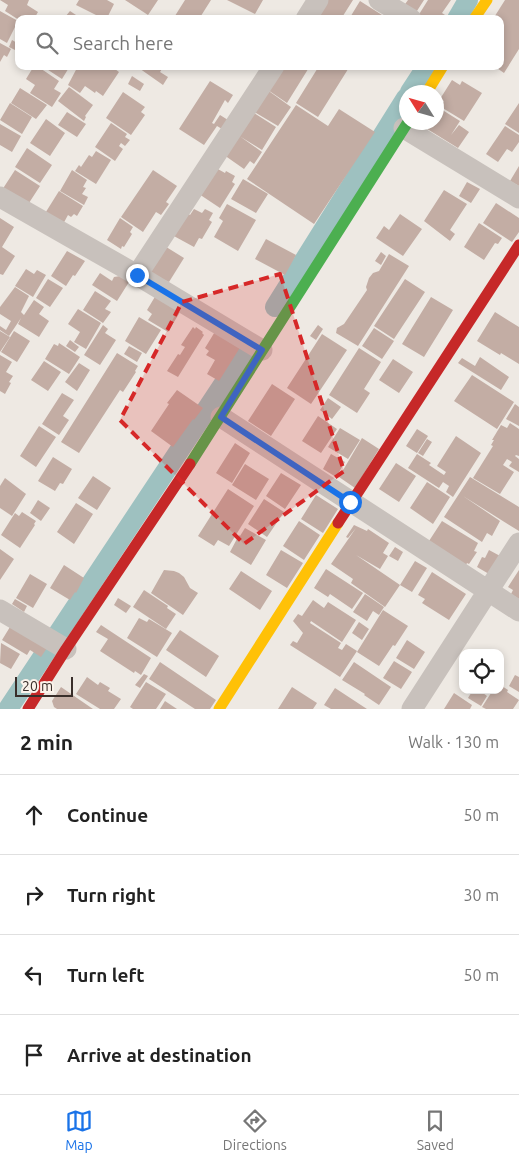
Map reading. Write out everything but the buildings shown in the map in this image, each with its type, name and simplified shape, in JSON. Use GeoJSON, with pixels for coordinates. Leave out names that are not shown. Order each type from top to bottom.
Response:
{"type":"FeatureCollection","features":[{"type":"Feature","properties":{"kind":"street"},"geometry":{"type":"LineString","coordinates":[[309,15],[318,0]]}},
{"type":"Feature","properties":{"kind":"street"},"geometry":{"type":"LineString","coordinates":[[380,0],[404,15]]}},
{"type":"Feature","properties":{"kind":"street"},"geometry":{"type":"LineString","coordinates":[[477,15],[487,0]]}},
{"type":"Feature","properties":{"kind":"street"},"geometry":{"type":"LineString","coordinates":[[137,275],[271,70]]}},
{"type":"Feature","properties":{"kind":"street"},"geometry":{"type":"LineString","coordinates":[[431,85],[441,70]]}},
{"type":"Feature","properties":{"kind":"street"},"geometry":{"type":"LineString","coordinates":[[28,709],[221,417],[403,130]]}},
{"type":"Feature","properties":{"kind":"street"},"geometry":{"type":"LineString","coordinates":[[414,130],[519,198]]}},
{"type":"Feature","properties":{"kind":"street"},"geometry":{"type":"LineString","coordinates":[[0,197],[137,275],[262,350]]}},
{"type":"Feature","properties":{"kind":"street"},"geometry":{"type":"LineString","coordinates":[[219,709],[350,502],[519,245]]}},
{"type":"Feature","properties":{"kind":"street"},"geometry":{"type":"LineString","coordinates":[[221,417],[519,611]]}},
{"type":"Feature","properties":{"kind":"street"},"geometry":{"type":"LineString","coordinates":[[412,709],[519,543]]}},
{"type":"Feature","properties":{"kind":"street"},"geometry":{"type":"LineString","coordinates":[[0,610],[66,649]]}},
{"type":"Feature","properties":{"kind":"highlighted area"},"geometry":{"type":"Polygon","coordinates":[[[280,274],[344,471],[244,544],[120,420],[182,302],[280,274]]]}},
{"type":"Feature","properties":{"kind":"waterway"},"geometry":{"type":"LineString","coordinates":[[459,15],[468,0]]}},
{"type":"Feature","properties":{"kind":"waterway"},"geometry":{"type":"LineString","coordinates":[[415,85],[424,70]]}},
{"type":"Feature","properties":{"kind":"waterway"},"geometry":{"type":"LineString","coordinates":[[275,307],[399,109]]}},
{"type":"Feature","properties":{"kind":"waterway"},"geometry":{"type":"LineString","coordinates":[[8,709],[246,350]]}},
{"type":"Feature","properties":{"kind":"traffic: fast"},"geometry":{"type":"LineString","coordinates":[[190,464],[403,130]]}},
{"type":"Feature","properties":{"kind":"traffic: slow"},"geometry":{"type":"LineString","coordinates":[[477,15],[487,0]]}},
{"type":"Feature","properties":{"kind":"traffic: slow"},"geometry":{"type":"LineString","coordinates":[[431,85],[441,70]]}},
{"type":"Feature","properties":{"kind":"traffic: slow"},"geometry":{"type":"LineString","coordinates":[[219,709],[338,523]]}},
{"type":"Feature","properties":{"kind":"traffic: jam"},"geometry":{"type":"LineString","coordinates":[[338,523],[519,245]]}},
{"type":"Feature","properties":{"kind":"traffic: jam"},"geometry":{"type":"LineString","coordinates":[[28,709],[190,464]]}},
{"type":"Feature","properties":{"kind":"route"},"geometry":{"type":"LineString","coordinates":[[137,275],[262,350],[221,417],[350,502]]}}]}
